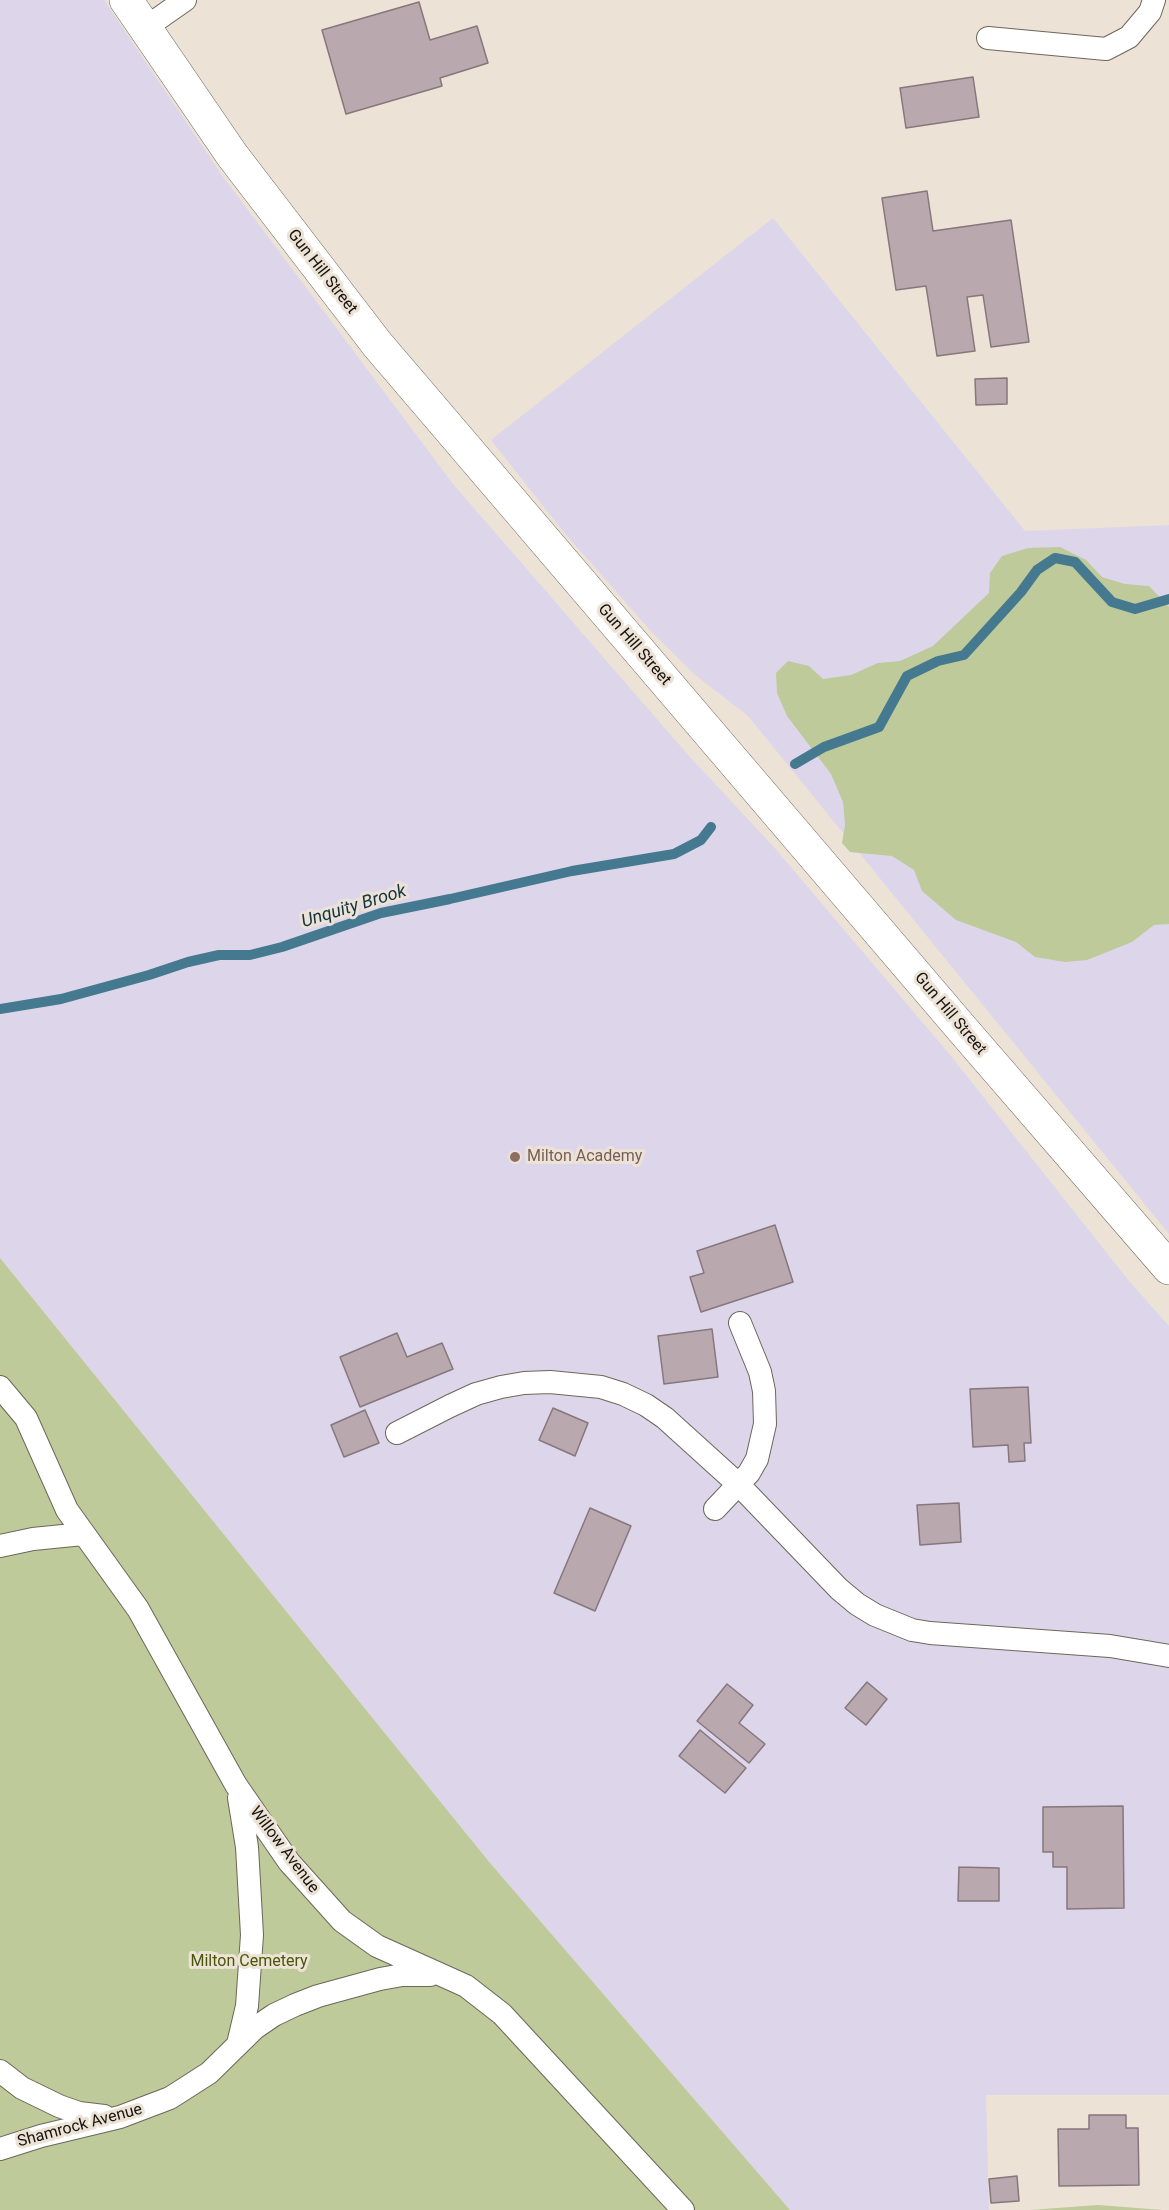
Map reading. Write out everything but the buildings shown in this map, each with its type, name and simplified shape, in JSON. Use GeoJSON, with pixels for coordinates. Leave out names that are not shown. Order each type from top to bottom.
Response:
{"type":"FeatureCollection","features":[{"type":"Feature","properties":{"kind":"street","name":"Gun Hill Street"},"geometry":{"type":"LineString","coordinates":[[126,0],[232,155],[377,344],[1169,1268]]}},
{"type":"Feature","properties":{"kind":"lane"},"geometry":{"type":"LineString","coordinates":[[145,28],[185,0]]}},
{"type":"Feature","properties":{"kind":"lane"},"geometry":{"type":"LineString","coordinates":[[988,38],[1106,49],[1129,37],[1150,12],[1154,0]]}},
{"type":"Feature","properties":{"kind":"lane"},"geometry":{"type":"LineString","coordinates":[[715,1509],[749,1473],[757,1458],[765,1424],[766,1408],[760,1372],[740,1323]]}},
{"type":"Feature","properties":{"kind":"lane"},"geometry":{"type":"LineString","coordinates":[[397,1433],[476,1394],[524,1383],[550,1382],[584,1385],[623,1394],[665,1418],[711,1457],[839,1589],[857,1604],[894,1624],[912,1630],[947,1635],[1110,1646],[1169,1656]]}},
{"type":"Feature","properties":{"kind":"lane","name":"Willow Avenue"},"geometry":{"type":"LineString","coordinates":[[0,1387],[26,1418],[56,1488],[83,1534],[138,1609],[236,1785],[284,1855],[342,1921],[377,1946],[466,1986],[502,2014],[683,2210]]}},
{"type":"Feature","properties":{"kind":"lane"},"geometry":{"type":"LineString","coordinates":[[0,1546],[33,1539],[83,1534]]}},
{"type":"Feature","properties":{"kind":"lane"},"geometry":{"type":"LineString","coordinates":[[236,1785],[248,1846],[252,1909],[249,1981],[245,2016],[238,2044]]}},
{"type":"Feature","properties":{"kind":"lane","name":"Shamrock Avenue"},"geometry":{"type":"LineString","coordinates":[[0,2149],[33,2138],[120,2117],[170,2098],[209,2073],[238,2044],[274,2015],[318,1996],[402,1975],[447,1976]]}},
{"type":"Feature","properties":{"kind":"lane"},"geometry":{"type":"LineString","coordinates":[[0,2071],[22,2088],[59,2106],[97,2116],[120,2117]]}},
{"type":"Feature","properties":{"kind":"shaded area","name":"Milton Academy"},"geometry":{"type":"Polygon","coordinates":[[[0,0],[104,0],[221,174],[453,484],[689,756],[773,846],[951,1056],[1129,1281],[1169,1326],[1169,2095],[986,2095],[989,2210],[790,2210],[490,1863],[0,1258],[0,0]]]}},
{"type":"Feature","properties":{"kind":"shaded area"},"geometry":{"type":"Polygon","coordinates":[[[773,218],[1025,531],[1169,525],[1169,1234],[748,716],[694,674],[650,630],[562,530],[491,440],[773,218]]]}},
{"type":"Feature","properties":{"kind":"green space"},"geometry":{"type":"Polygon","coordinates":[[[1060,547],[1086,560],[1102,577],[1125,584],[1149,586],[1169,607],[1169,924],[1154,925],[1132,942],[1087,960],[1065,962],[1035,957],[1016,942],[956,920],[922,891],[914,870],[892,856],[850,852],[842,843],[845,825],[843,802],[831,774],[787,716],[777,693],[776,673],[788,661],[809,666],[823,679],[851,675],[878,663],[900,661],[933,646],[989,593],[990,573],[1002,556],[1028,548],[1060,547]]]}},
{"type":"Feature","properties":{"kind":"green space","name":"Milton Cemetery"},"geometry":{"type":"Polygon","coordinates":[[[0,1258],[490,1863],[790,2210],[0,2210],[0,1258]]]}},
{"type":"Feature","properties":{"kind":"green space"},"geometry":{"type":"Polygon","coordinates":[[[1098,2205],[1163,2210],[1030,2210],[1098,2205]]]}},
{"type":"Feature","properties":{"kind":"waterway","name":"Unquity Brook"},"geometry":{"type":"LineString","coordinates":[[795,764],[824,747],[879,727],[907,676],[938,661],[964,655],[1021,592],[1037,570],[1055,558],[1075,562],[1112,602],[1135,609],[1169,599]]}},
{"type":"Feature","properties":{"kind":"waterway","name":"Unquity Brook"},"geometry":{"type":"LineString","coordinates":[[0,1009],[61,999],[219,955],[250,955],[282,947],[381,913],[572,871],[674,854],[701,840],[711,827]]}},
{"type":"Feature","properties":{"kind":"place","name":"Milton Academy"},"geometry":{"type":"Point","coordinates":[515,1157]}}]}
